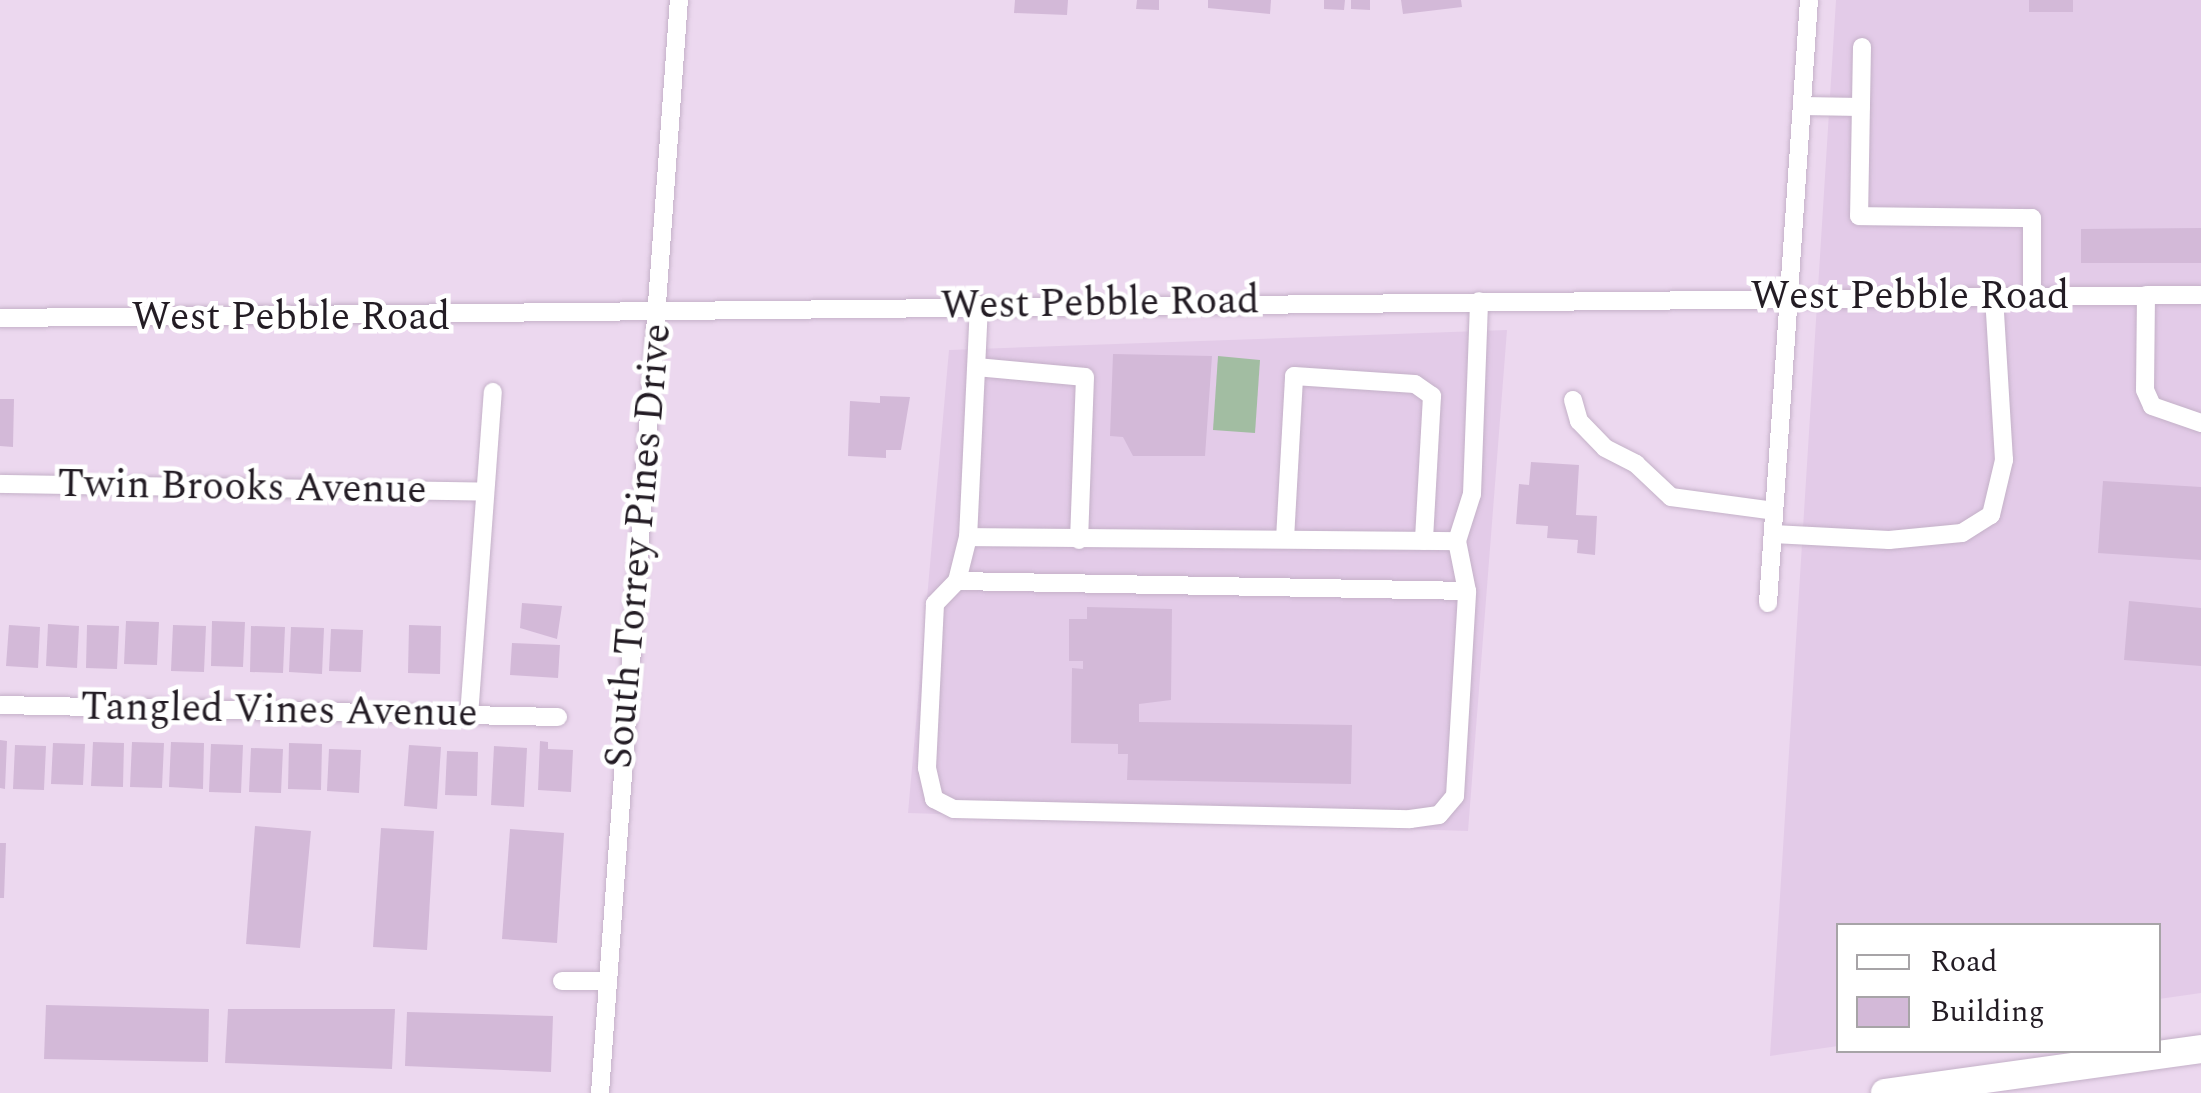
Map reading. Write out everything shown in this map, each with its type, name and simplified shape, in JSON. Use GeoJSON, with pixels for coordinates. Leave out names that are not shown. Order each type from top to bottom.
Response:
{"type":"FeatureCollection","features":[{"type":"Feature","properties":{"kind":"highway"},"geometry":{"type":"LineString","coordinates":[[1886,1093],[2201,1048]]}},
{"type":"Feature","properties":{"kind":"street","name":"South Torrey Pines Drive"},"geometry":{"type":"LineString","coordinates":[[600,1093],[679,0]]}},
{"type":"Feature","properties":{"kind":"street"},"geometry":{"type":"LineString","coordinates":[[1768,603],[1810,0]]}},
{"type":"Feature","properties":{"kind":"street"},"geometry":{"type":"LineString","coordinates":[[1862,46],[1859,216],[2032,218],[2032,296]]}},
{"type":"Feature","properties":{"kind":"street"},"geometry":{"type":"LineString","coordinates":[[1802,106],[1861,107]]}},
{"type":"Feature","properties":{"kind":"street"},"geometry":{"type":"LineString","coordinates":[[2146,295],[2146,390],[2152,406],[2201,423]]}},
{"type":"Feature","properties":{"kind":"street","name":"West Pebble Road"},"geometry":{"type":"LineString","coordinates":[[0,318],[658,315],[979,305],[2201,295]]}},
{"type":"Feature","properties":{"kind":"street"},"geometry":{"type":"LineString","coordinates":[[1772,534],[1890,540],[1962,532],[1992,515],[2004,460],[1994,296]]}},
{"type":"Feature","properties":{"kind":"street"},"geometry":{"type":"LineString","coordinates":[[979,305],[968,537],[957,581],[935,604],[928,768],[934,799],[954,809],[1410,819],[1439,815],[1455,796],[1466,591],[1457,541],[1472,494],[1479,300]]}},
{"type":"Feature","properties":{"kind":"street"},"geometry":{"type":"LineString","coordinates":[[976,368],[1085,378],[1079,540]]}},
{"type":"Feature","properties":{"kind":"street"},"geometry":{"type":"LineString","coordinates":[[1286,539],[1294,376],[1415,384],[1432,396],[1424,541]]}},
{"type":"Feature","properties":{"kind":"street"},"geometry":{"type":"LineString","coordinates":[[469,716],[493,392]]}},
{"type":"Feature","properties":{"kind":"street"},"geometry":{"type":"LineString","coordinates":[[1573,400],[1579,422],[1604,448],[1636,464],[1670,498],[1774,511]]}},
{"type":"Feature","properties":{"kind":"street","name":"Twin Brooks Avenue"},"geometry":{"type":"LineString","coordinates":[[0,484],[485,492]]}},
{"type":"Feature","properties":{"kind":"street"},"geometry":{"type":"LineString","coordinates":[[968,537],[1457,541]]}},
{"type":"Feature","properties":{"kind":"street"},"geometry":{"type":"LineString","coordinates":[[957,581],[1466,591]]}},
{"type":"Feature","properties":{"kind":"street","name":"Tangled Vines Avenue"},"geometry":{"type":"LineString","coordinates":[[0,705],[558,717]]}},
{"type":"Feature","properties":{"kind":"street"},"geometry":{"type":"LineString","coordinates":[[562,981],[606,981]]}},
{"type":"Feature","properties":{"kind":"shaded area"},"geometry":{"type":"Polygon","coordinates":[[[1836,0],[2201,0],[2201,993],[2161,999],[2161,923],[1836,923],[1836,1046],[1770,1056],[1836,0]]]}},
{"type":"Feature","properties":{"kind":"shaded area"},"geometry":{"type":"Polygon","coordinates":[[[1507,330],[1468,831],[908,813],[949,350],[1507,330]]]}},
{"type":"Feature","properties":{"kind":"green space"},"geometry":{"type":"Polygon","coordinates":[[[1218,356],[1260,360],[1255,433],[1213,430],[1218,356]]]}},
{"type":"Feature","properties":{"kind":"building"},"geometry":{"type":"Polygon","coordinates":[[[1015,0],[1068,0],[1067,15],[1014,13],[1015,0]]]}},
{"type":"Feature","properties":{"kind":"building"},"geometry":{"type":"Polygon","coordinates":[[[1137,0],[1159,0],[1159,10],[1136,9],[1137,0]]]}},
{"type":"Feature","properties":{"kind":"building"},"geometry":{"type":"Polygon","coordinates":[[[1208,0],[1271,0],[1270,14],[1208,8],[1208,0]]]}},
{"type":"Feature","properties":{"kind":"building"},"geometry":{"type":"Polygon","coordinates":[[[1324,0],[1345,0],[1344,10],[1324,9],[1324,0]]]}},
{"type":"Feature","properties":{"kind":"building"},"geometry":{"type":"Polygon","coordinates":[[[1351,0],[1370,0],[1370,10],[1351,9],[1351,0]]]}},
{"type":"Feature","properties":{"kind":"building"},"geometry":{"type":"Polygon","coordinates":[[[1401,0],[1461,0],[1462,7],[1403,14],[1401,0]]]}},
{"type":"Feature","properties":{"kind":"building"},"geometry":{"type":"Polygon","coordinates":[[[2029,0],[2073,0],[2073,12],[2029,12],[2029,0]]]}},
{"type":"Feature","properties":{"kind":"building"},"geometry":{"type":"Polygon","coordinates":[[[2201,228],[2201,263],[2081,263],[2081,229],[2201,228]]]}},
{"type":"Feature","properties":{"kind":"building"},"geometry":{"type":"Polygon","coordinates":[[[1113,354],[1212,356],[1205,456],[1133,456],[1123,437],[1110,436],[1113,354]]]}},
{"type":"Feature","properties":{"kind":"building"},"geometry":{"type":"Polygon","coordinates":[[[880,396],[910,397],[901,450],[886,450],[886,458],[848,456],[850,401],[880,403],[880,396]]]}},
{"type":"Feature","properties":{"kind":"building"},"geometry":{"type":"Polygon","coordinates":[[[0,399],[14,399],[13,447],[0,446],[0,399]]]}},
{"type":"Feature","properties":{"kind":"building"},"geometry":{"type":"Polygon","coordinates":[[[1531,462],[1579,465],[1576,515],[1597,516],[1595,555],[1577,553],[1578,540],[1547,538],[1548,526],[1516,524],[1519,484],[1529,485],[1531,462]]]}},
{"type":"Feature","properties":{"kind":"building"},"geometry":{"type":"Polygon","coordinates":[[[2103,481],[2201,487],[2201,560],[2098,553],[2103,481]]]}},
{"type":"Feature","properties":{"kind":"building"},"geometry":{"type":"Polygon","coordinates":[[[2129,601],[2201,608],[2201,666],[2124,660],[2129,601]]]}},
{"type":"Feature","properties":{"kind":"building"},"geometry":{"type":"Polygon","coordinates":[[[522,603],[562,606],[557,639],[520,628],[522,603]]]}},
{"type":"Feature","properties":{"kind":"building"},"geometry":{"type":"Polygon","coordinates":[[[1087,607],[1172,609],[1171,700],[1139,704],[1139,722],[1352,725],[1351,784],[1127,780],[1128,754],[1118,754],[1118,744],[1071,743],[1072,668],[1083,669],[1083,661],[1069,661],[1069,619],[1087,619],[1087,607]]]}},
{"type":"Feature","properties":{"kind":"building"},"geometry":{"type":"Polygon","coordinates":[[[126,621],[159,622],[157,665],[124,664],[126,621]]]}},
{"type":"Feature","properties":{"kind":"building"},"geometry":{"type":"Polygon","coordinates":[[[212,621],[245,622],[243,667],[211,666],[212,621]]]}},
{"type":"Feature","properties":{"kind":"building"},"geometry":{"type":"Polygon","coordinates":[[[48,624],[79,626],[77,668],[46,666],[48,624]]]}},
{"type":"Feature","properties":{"kind":"building"},"geometry":{"type":"Polygon","coordinates":[[[9,625],[40,627],[38,668],[6,666],[9,625]]]}},
{"type":"Feature","properties":{"kind":"building"},"geometry":{"type":"Polygon","coordinates":[[[87,625],[119,626],[117,669],[86,668],[87,625]]]}},
{"type":"Feature","properties":{"kind":"building"},"geometry":{"type":"Polygon","coordinates":[[[173,625],[206,626],[204,672],[171,671],[173,625]]]}},
{"type":"Feature","properties":{"kind":"building"},"geometry":{"type":"Polygon","coordinates":[[[409,625],[441,626],[440,674],[408,673],[409,625]]]}},
{"type":"Feature","properties":{"kind":"building"},"geometry":{"type":"Polygon","coordinates":[[[251,626],[285,627],[283,673],[250,672],[251,626]]]}},
{"type":"Feature","properties":{"kind":"building"},"geometry":{"type":"Polygon","coordinates":[[[291,627],[324,628],[322,674],[289,672],[291,627]]]}},
{"type":"Feature","properties":{"kind":"building"},"geometry":{"type":"Polygon","coordinates":[[[331,629],[363,630],[361,672],[329,671],[331,629]]]}},
{"type":"Feature","properties":{"kind":"building"},"geometry":{"type":"Polygon","coordinates":[[[512,643],[560,645],[558,678],[510,675],[512,643]]]}},
{"type":"Feature","properties":{"kind":"building"},"geometry":{"type":"Polygon","coordinates":[[[0,740],[7,741],[5,789],[0,788],[0,740]]]}},
{"type":"Feature","properties":{"kind":"building"},"geometry":{"type":"Polygon","coordinates":[[[540,741],[548,742],[548,749],[573,750],[571,792],[538,790],[540,741]]]}},
{"type":"Feature","properties":{"kind":"building"},"geometry":{"type":"Polygon","coordinates":[[[93,742],[124,743],[123,787],[91,786],[93,742]]]}},
{"type":"Feature","properties":{"kind":"building"},"geometry":{"type":"Polygon","coordinates":[[[132,742],[164,743],[162,788],[130,787],[132,742]]]}},
{"type":"Feature","properties":{"kind":"building"},"geometry":{"type":"Polygon","coordinates":[[[171,742],[204,743],[203,789],[169,787],[171,742]]]}},
{"type":"Feature","properties":{"kind":"building"},"geometry":{"type":"Polygon","coordinates":[[[53,743],[85,744],[83,785],[51,784],[53,743]]]}},
{"type":"Feature","properties":{"kind":"building"},"geometry":{"type":"Polygon","coordinates":[[[289,743],[322,744],[321,790],[288,789],[289,743]]]}},
{"type":"Feature","properties":{"kind":"building"},"geometry":{"type":"Polygon","coordinates":[[[211,744],[243,745],[241,793],[209,792],[211,744]]]}},
{"type":"Feature","properties":{"kind":"building"},"geometry":{"type":"Polygon","coordinates":[[[15,745],[46,746],[44,790],[13,789],[15,745]]]}},
{"type":"Feature","properties":{"kind":"building"},"geometry":{"type":"Polygon","coordinates":[[[409,745],[441,747],[437,809],[404,806],[409,745]]]}},
{"type":"Feature","properties":{"kind":"building"},"geometry":{"type":"Polygon","coordinates":[[[494,746],[527,748],[524,807],[491,805],[494,746]]]}},
{"type":"Feature","properties":{"kind":"building"},"geometry":{"type":"Polygon","coordinates":[[[251,748],[283,749],[281,793],[249,792],[251,748]]]}},
{"type":"Feature","properties":{"kind":"building"},"geometry":{"type":"Polygon","coordinates":[[[329,749],[361,750],[359,793],[327,791],[329,749]]]}},
{"type":"Feature","properties":{"kind":"building"},"geometry":{"type":"Polygon","coordinates":[[[447,751],[478,752],[477,796],[445,795],[447,751]]]}},
{"type":"Feature","properties":{"kind":"building"},"geometry":{"type":"Polygon","coordinates":[[[255,826],[311,831],[300,948],[246,944],[255,826]]]}},
{"type":"Feature","properties":{"kind":"building"},"geometry":{"type":"Polygon","coordinates":[[[381,828],[434,831],[427,950],[373,947],[381,828]]]}},
{"type":"Feature","properties":{"kind":"building"},"geometry":{"type":"Polygon","coordinates":[[[510,829],[564,833],[557,943],[502,939],[510,829]]]}},
{"type":"Feature","properties":{"kind":"building"},"geometry":{"type":"Polygon","coordinates":[[[0,843],[6,843],[4,898],[0,898],[0,843]]]}},
{"type":"Feature","properties":{"kind":"building"},"geometry":{"type":"Polygon","coordinates":[[[46,1005],[209,1009],[208,1062],[44,1059],[46,1005]]]}},
{"type":"Feature","properties":{"kind":"building"},"geometry":{"type":"Polygon","coordinates":[[[228,1009],[395,1009],[392,1069],[225,1063],[228,1009]]]}},
{"type":"Feature","properties":{"kind":"building"},"geometry":{"type":"Polygon","coordinates":[[[407,1012],[553,1016],[551,1072],[405,1066],[407,1012]]]}}]}
